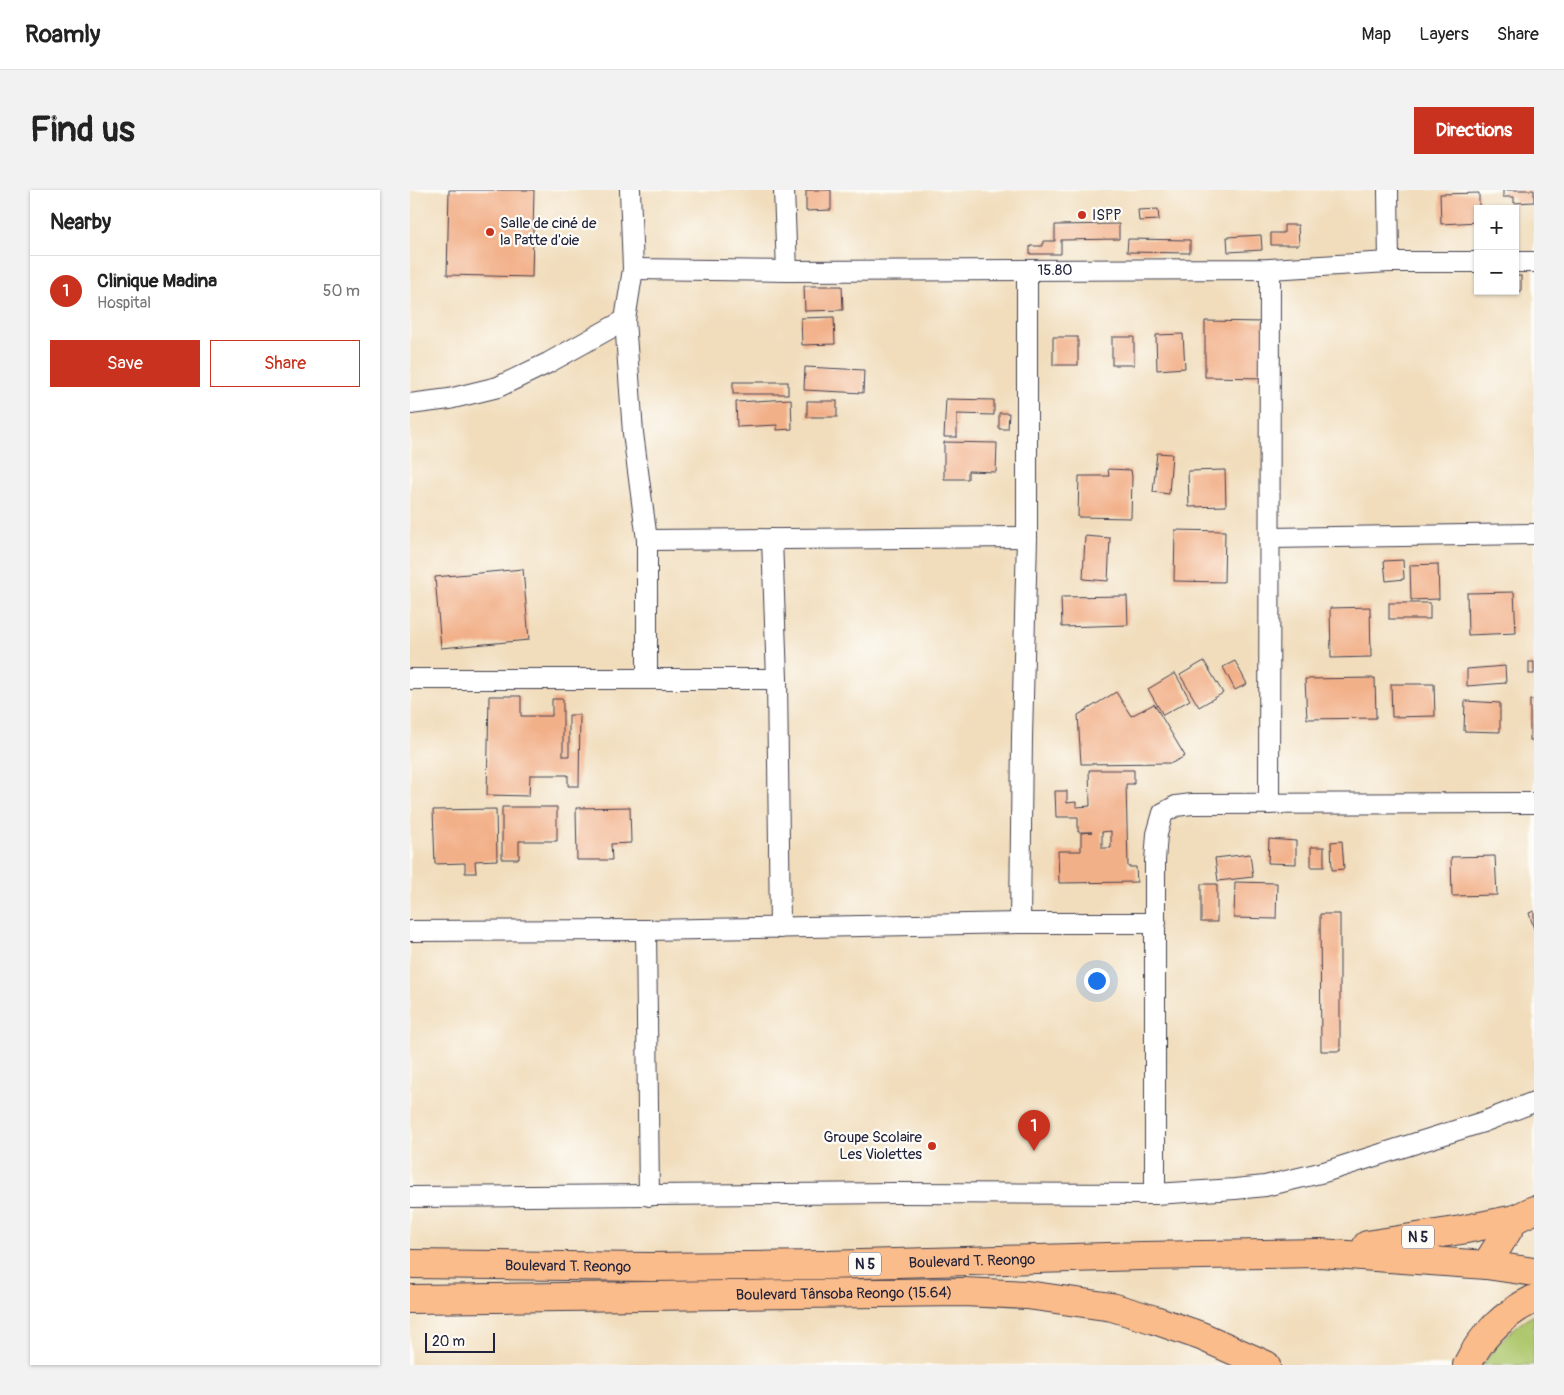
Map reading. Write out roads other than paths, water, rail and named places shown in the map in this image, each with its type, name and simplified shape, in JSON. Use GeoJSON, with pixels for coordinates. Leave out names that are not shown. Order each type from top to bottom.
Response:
{"type":"FeatureCollection","features":[{"type":"Feature","properties":{"kind":"highway","name":"N 5"},"geometry":{"type":"LineString","coordinates":[[1320,1253],[1461,1230],[1525,1215]]}},
{"type":"Feature","properties":{"kind":"highway","name":"N 5"},"geometry":{"type":"LineString","coordinates":[[1486,1265],[1525,1215]]}},
{"type":"Feature","properties":{"kind":"highway","name":"Boulevard T. Reongo"},"geometry":{"type":"LineString","coordinates":[[410,1264],[826,1265],[1320,1253],[1486,1265],[1534,1272]]}},
{"type":"Feature","properties":{"kind":"highway","name":"Boulevard Tânsoba Reongo (15.64)"},"geometry":{"type":"LineString","coordinates":[[410,1299],[963,1292],[1027,1295],[1112,1308],[1138,1315],[1201,1336],[1266,1365]]}},
{"type":"Feature","properties":{"kind":"highway"},"geometry":{"type":"LineString","coordinates":[[1467,1365],[1477,1347],[1501,1320],[1516,1309],[1534,1300]]}},
{"type":"Feature","properties":{"kind":"street"},"geometry":{"type":"LineString","coordinates":[[630,190],[633,269],[625,320],[633,433],[647,540],[647,680]]}},
{"type":"Feature","properties":{"kind":"street"},"geometry":{"type":"LineString","coordinates":[[784,190],[787,271]]}},
{"type":"Feature","properties":{"kind":"street"},"geometry":{"type":"LineString","coordinates":[[1388,190],[1389,262]]}},
{"type":"Feature","properties":{"kind":"street","name":"15.80"},"geometry":{"type":"LineString","coordinates":[[633,269],[787,271],[1270,269],[1389,262],[1474,262]]}},
{"type":"Feature","properties":{"kind":"street"},"geometry":{"type":"LineString","coordinates":[[1519,262],[1534,262]]}},
{"type":"Feature","properties":{"kind":"street"},"geometry":{"type":"LineString","coordinates":[[1269,804],[1270,269]]}},
{"type":"Feature","properties":{"kind":"street"},"geometry":{"type":"LineString","coordinates":[[1020,923],[1027,537],[1027,270]]}},
{"type":"Feature","properties":{"kind":"street"},"geometry":{"type":"LineString","coordinates":[[410,404],[449,399],[498,387],[548,363],[625,320]]}},
{"type":"Feature","properties":{"kind":"street"},"geometry":{"type":"LineString","coordinates":[[1270,538],[1534,534]]}},
{"type":"Feature","properties":{"kind":"street"},"geometry":{"type":"LineString","coordinates":[[647,540],[1027,537]]}},
{"type":"Feature","properties":{"kind":"street"},"geometry":{"type":"LineString","coordinates":[[772,539],[777,679],[780,928]]}},
{"type":"Feature","properties":{"kind":"street"},"geometry":{"type":"LineString","coordinates":[[410,680],[777,679]]}},
{"type":"Feature","properties":{"kind":"street"},"geometry":{"type":"LineString","coordinates":[[1155,1194],[1155,862],[1157,834],[1163,813],[1176,806],[1192,804],[1534,803]]}},
{"type":"Feature","properties":{"kind":"street"},"geometry":{"type":"LineString","coordinates":[[410,931],[646,930],[1156,922]]}},
{"type":"Feature","properties":{"kind":"street"},"geometry":{"type":"LineString","coordinates":[[646,930],[649,1196]]}},
{"type":"Feature","properties":{"kind":"street"},"geometry":{"type":"LineString","coordinates":[[410,1197],[1155,1194],[1235,1189],[1265,1186],[1324,1172],[1483,1122],[1534,1102]]}},
{"type":"Feature","properties":{"kind":"place","name":"ISPP"},"geometry":{"type":"Point","coordinates":[1082,215]}},
{"type":"Feature","properties":{"kind":"place","name":"Salle de ciné de la Patte d'oie"},"geometry":{"type":"Point","coordinates":[490,232]}},
{"type":"Feature","properties":{"kind":"place","name":"Groupe Scolaire Les Violettes"},"geometry":{"type":"Point","coordinates":[932,1146]}},
{"type":"Feature","properties":{"kind":"place","name":"Clinique Madina"},"geometry":{"type":"Point","coordinates":[1034,1151]}}]}
